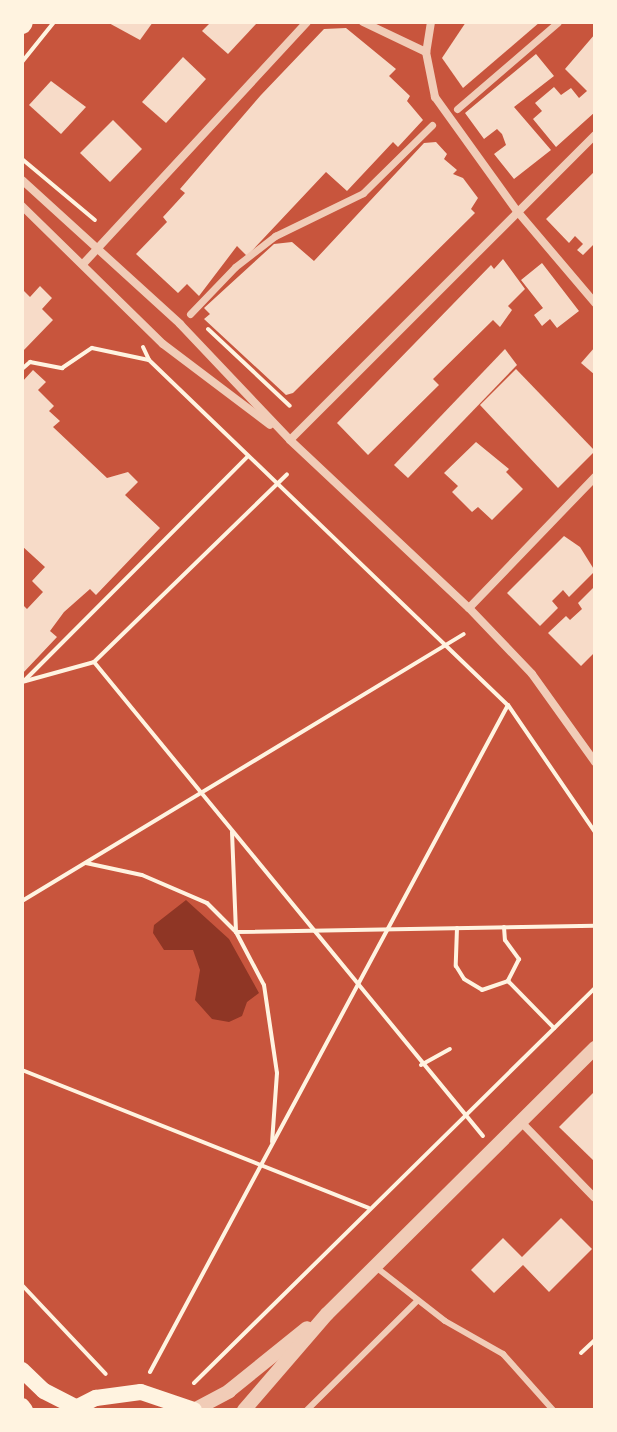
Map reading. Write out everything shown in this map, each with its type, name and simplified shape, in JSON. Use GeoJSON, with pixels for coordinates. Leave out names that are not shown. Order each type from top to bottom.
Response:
{"type":"FeatureCollection","features":[{"type":"Feature","properties":{"kind":"main road"},"geometry":{"type":"LineString","coordinates":[[22,1370],[44,1391],[74,1408],[107,1395],[141,1392],[194,1410]]}},
{"type":"Feature","properties":{"kind":"street"},"geometry":{"type":"LineString","coordinates":[[84,263],[307,22]]}},
{"type":"Feature","properties":{"kind":"street"},"geometry":{"type":"LineString","coordinates":[[363,22],[426,52]]}},
{"type":"Feature","properties":{"kind":"street"},"geometry":{"type":"LineString","coordinates":[[431,22],[426,52],[435,97],[517,211],[595,303]]}},
{"type":"Feature","properties":{"kind":"street"},"geometry":{"type":"LineString","coordinates":[[457,109],[558,22]]}},
{"type":"Feature","properties":{"kind":"street"},"geometry":{"type":"LineString","coordinates":[[190,314],[235,267],[275,236],[363,193],[432,125]]}},
{"type":"Feature","properties":{"kind":"street"},"geometry":{"type":"LineString","coordinates":[[290,440],[595,135]]}},
{"type":"Feature","properties":{"kind":"street"},"geometry":{"type":"LineString","coordinates":[[22,180],[180,324],[290,440],[469,608],[532,674],[595,762]]}},
{"type":"Feature","properties":{"kind":"street"},"geometry":{"type":"LineString","coordinates":[[22,206],[84,263],[163,344],[290,440]]}},
{"type":"Feature","properties":{"kind":"street"},"geometry":{"type":"LineString","coordinates":[[469,608],[595,477]]}},
{"type":"Feature","properties":{"kind":"street"},"geometry":{"type":"LineString","coordinates":[[244,1410],[374,1265],[595,1048]]}},
{"type":"Feature","properties":{"kind":"street"},"geometry":{"type":"LineString","coordinates":[[519,1121],[595,1198]]}},
{"type":"Feature","properties":{"kind":"street"},"geometry":{"type":"LineString","coordinates":[[194,1410],[229,1391],[327,1314]]}},
{"type":"Feature","properties":{"kind":"lane"},"geometry":{"type":"LineString","coordinates":[[374,1265],[417,1301],[503,1354],[553,1410]]}},
{"type":"Feature","properties":{"kind":"lane"},"geometry":{"type":"LineString","coordinates":[[307,1410],[417,1301]]}},
{"type":"Feature","properties":{"kind":"path"},"geometry":{"type":"LineString","coordinates":[[22,62],[54,22]]}},
{"type":"Feature","properties":{"kind":"path"},"geometry":{"type":"LineString","coordinates":[[22,159],[95,220]]}},
{"type":"Feature","properties":{"kind":"path"},"geometry":{"type":"LineString","coordinates":[[22,369],[30,362],[62,368],[92,348],[149,360],[448,644],[508,705],[595,832]]}},
{"type":"Feature","properties":{"kind":"path"},"geometry":{"type":"LineString","coordinates":[[22,682],[248,456]]}},
{"type":"Feature","properties":{"kind":"path"},"geometry":{"type":"LineString","coordinates":[[22,682],[94,662],[287,474]]}},
{"type":"Feature","properties":{"kind":"path"},"geometry":{"type":"LineString","coordinates":[[22,901],[464,634]]}},
{"type":"Feature","properties":{"kind":"path"},"geometry":{"type":"LineString","coordinates":[[94,662],[462,1115],[485,1138]]}},
{"type":"Feature","properties":{"kind":"path"},"geometry":{"type":"LineString","coordinates":[[150,1372],[508,705]]}},
{"type":"Feature","properties":{"kind":"path"},"geometry":{"type":"LineString","coordinates":[[232,829],[236,932]]}},
{"type":"Feature","properties":{"kind":"path"},"geometry":{"type":"LineString","coordinates":[[84,863],[142,875],[207,903],[236,932],[264,985],[277,1073],[272,1147]]}},
{"type":"Feature","properties":{"kind":"path"},"geometry":{"type":"LineString","coordinates":[[236,932],[313,928],[595,926]]}},
{"type":"Feature","properties":{"kind":"path"},"geometry":{"type":"LineString","coordinates":[[457,927],[456,966],[464,979],[482,990],[508,981],[519,959],[505,940],[504,927]]}},
{"type":"Feature","properties":{"kind":"path"},"geometry":{"type":"LineString","coordinates":[[508,981],[554,1028]]}},
{"type":"Feature","properties":{"kind":"path"},"geometry":{"type":"LineString","coordinates":[[194,1383],[462,1115],[595,988]]}},
{"type":"Feature","properties":{"kind":"path"},"geometry":{"type":"LineString","coordinates":[[421,1065],[450,1049]]}},
{"type":"Feature","properties":{"kind":"path"},"geometry":{"type":"LineString","coordinates":[[22,1070],[369,1208]]}},
{"type":"Feature","properties":{"kind":"path"},"geometry":{"type":"LineString","coordinates":[[22,1285],[106,1374]]}},
{"type":"Feature","properties":{"kind":"path"},"geometry":{"type":"LineString","coordinates":[[581,1353],[595,1340]]}},
{"type":"Feature","properties":{"kind":"path"},"geometry":{"type":"LineString","coordinates":[[207,1369],[218,1379]]}},
{"type":"Feature","properties":{"kind":"shaded area"},"geometry":{"type":"Polygon","coordinates":[[[186,900],[229,939],[259,993],[247,1002],[242,1016],[229,1022],[212,1019],[195,1000],[200,970],[193,950],[164,950],[153,933],[154,925],[186,900]]]}},
{"type":"Feature","properties":{"kind":"building"},"geometry":{"type":"Polygon","coordinates":[[[107,22],[153,22],[140,40],[107,22]]]}},
{"type":"Feature","properties":{"kind":"building"},"geometry":{"type":"Polygon","coordinates":[[[211,22],[256,24],[228,54],[202,31],[211,22]]]}},
{"type":"Feature","properties":{"kind":"building"},"geometry":{"type":"Polygon","coordinates":[[[466,22],[540,22],[463,88],[442,58],[466,22]]]}},
{"type":"Feature","properties":{"kind":"building"},"geometry":{"type":"Polygon","coordinates":[[[346,28],[396,69],[389,76],[410,96],[407,101],[423,120],[398,147],[393,142],[347,191],[326,172],[247,256],[237,246],[199,296],[187,284],[178,293],[136,254],[167,222],[163,217],[185,193],[180,189],[261,95],[324,29],[346,28]]]}},
{"type":"Feature","properties":{"kind":"building"},"geometry":{"type":"Polygon","coordinates":[[[595,34],[595,112],[556,147],[533,119],[542,111],[535,103],[554,87],[561,95],[571,88],[579,98],[587,91],[565,69],[595,34]]]}},
{"type":"Feature","properties":{"kind":"building"},"geometry":{"type":"Polygon","coordinates":[[[536,54],[554,76],[514,107],[551,150],[514,179],[494,154],[506,145],[502,134],[497,129],[484,139],[465,113],[536,54]]]}},
{"type":"Feature","properties":{"kind":"building"},"geometry":{"type":"Polygon","coordinates":[[[183,57],[206,79],[166,123],[142,102],[183,57]]]}},
{"type":"Feature","properties":{"kind":"building"},"geometry":{"type":"Polygon","coordinates":[[[51,81],[86,107],[61,134],[29,105],[51,81]]]}},
{"type":"Feature","properties":{"kind":"building"},"geometry":{"type":"Polygon","coordinates":[[[113,120],[142,149],[110,182],[80,153],[113,120]]]}},
{"type":"Feature","properties":{"kind":"building"},"geometry":{"type":"Polygon","coordinates":[[[436,142],[447,154],[444,159],[457,170],[453,174],[463,178],[478,198],[471,209],[475,213],[293,393],[286,395],[204,319],[210,314],[204,308],[274,244],[292,242],[314,261],[424,143],[436,142]]]}},
{"type":"Feature","properties":{"kind":"building"},"geometry":{"type":"Polygon","coordinates":[[[595,171],[595,243],[583,255],[577,250],[583,244],[575,236],[569,243],[546,219],[595,171]]]}},
{"type":"Feature","properties":{"kind":"building"},"geometry":{"type":"Polygon","coordinates":[[[503,259],[525,289],[508,306],[512,310],[500,327],[493,320],[433,379],[439,385],[368,455],[337,423],[491,265],[494,269],[503,259]]]}},
{"type":"Feature","properties":{"kind":"building"},"geometry":{"type":"Polygon","coordinates":[[[542,263],[579,311],[557,328],[550,319],[542,326],[534,315],[543,308],[521,280],[542,263]]]}},
{"type":"Feature","properties":{"kind":"building"},"geometry":{"type":"Polygon","coordinates":[[[40,286],[52,298],[42,309],[53,320],[22,352],[22,289],[30,297],[40,286]]]}},
{"type":"Feature","properties":{"kind":"building"},"geometry":{"type":"Polygon","coordinates":[[[595,347],[595,375],[581,363],[595,347]]]}},
{"type":"Feature","properties":{"kind":"building"},"geometry":{"type":"Polygon","coordinates":[[[505,349],[517,365],[408,478],[394,465],[505,349]]]}},
{"type":"Feature","properties":{"kind":"building"},"geometry":{"type":"Polygon","coordinates":[[[516,369],[595,451],[558,488],[480,405],[516,369]]]}},
{"type":"Feature","properties":{"kind":"building"},"geometry":{"type":"Polygon","coordinates":[[[33,370],[46,382],[38,390],[54,406],[49,411],[60,421],[53,427],[107,478],[128,472],[138,482],[125,495],[160,528],[96,595],[90,589],[64,612],[50,631],[57,637],[22,674],[22,604],[27,609],[43,592],[32,581],[45,567],[22,546],[22,382],[33,370]]]}},
{"type":"Feature","properties":{"kind":"building"},"geometry":{"type":"Polygon","coordinates":[[[476,442],[509,469],[506,472],[523,489],[492,520],[478,507],[472,512],[452,492],[458,486],[444,473],[476,442]]]}},
{"type":"Feature","properties":{"kind":"building"},"geometry":{"type":"Polygon","coordinates":[[[564,536],[580,547],[595,571],[569,597],[563,590],[552,601],[558,608],[540,626],[507,593],[564,536]]]}},
{"type":"Feature","properties":{"kind":"building"},"geometry":{"type":"Polygon","coordinates":[[[595,586],[595,652],[581,666],[548,633],[566,616],[570,620],[582,609],[578,603],[595,586]]]}},
{"type":"Feature","properties":{"kind":"building"},"geometry":{"type":"Polygon","coordinates":[[[595,1091],[595,1162],[559,1127],[595,1091]]]}},
{"type":"Feature","properties":{"kind":"building"},"geometry":{"type":"Polygon","coordinates":[[[561,1218],[592,1249],[549,1292],[523,1265],[494,1293],[471,1270],[503,1238],[522,1257],[561,1218]]]}}]}
